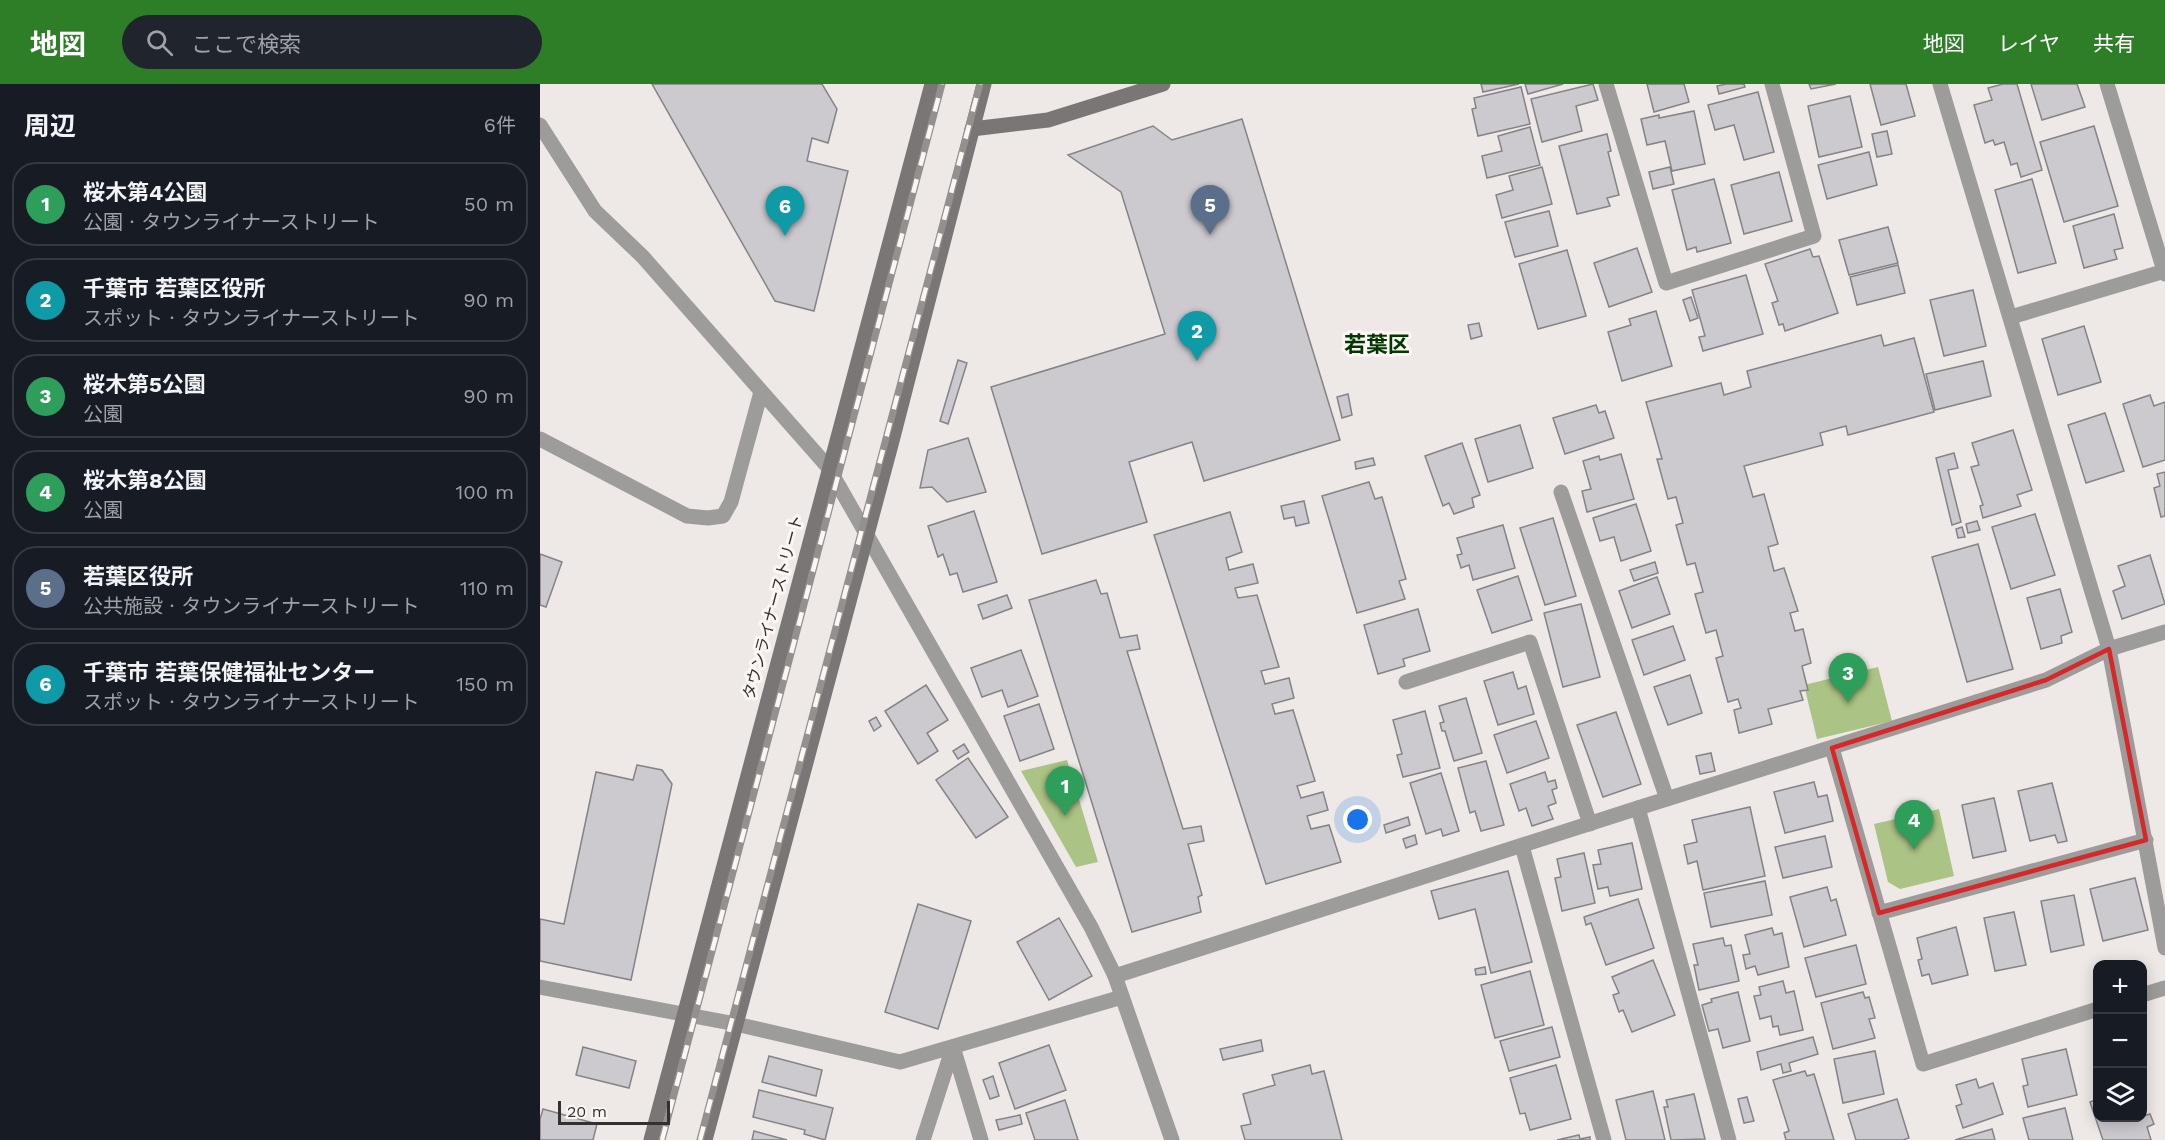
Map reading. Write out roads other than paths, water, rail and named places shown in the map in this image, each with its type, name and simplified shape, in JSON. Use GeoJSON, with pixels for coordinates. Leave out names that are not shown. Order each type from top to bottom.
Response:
{"type":"FeatureCollection","features":[{"type":"Feature","properties":{"kind":"street","name":"タウンライナーストリート"},"geometry":{"type":"LineString","coordinates":[[651,1140],[828,467],[932,84]]}},
{"type":"Feature","properties":{"kind":"street"},"geometry":{"type":"LineString","coordinates":[[705,1140],[867,536],[984,84]]}},
{"type":"Feature","properties":{"kind":"street"},"geometry":{"type":"LineString","coordinates":[[972,129],[1048,120],[1162,84]]}},
{"type":"Feature","properties":{"kind":"street"},"geometry":{"type":"LineString","coordinates":[[1606,84],[1666,284],[1814,236],[1772,84]]}},
{"type":"Feature","properties":{"kind":"street"},"geometry":{"type":"LineString","coordinates":[[1940,84],[2109,649],[2165,948]]}},
{"type":"Feature","properties":{"kind":"street"},"geometry":{"type":"LineString","coordinates":[[2011,317],[2165,272],[2107,84]]}},
{"type":"Feature","properties":{"kind":"street"},"geometry":{"type":"LineString","coordinates":[[540,125],[595,211],[643,257],[828,467],[1091,927],[1115,976],[1172,1140]]}},
{"type":"Feature","properties":{"kind":"street"},"geometry":{"type":"LineString","coordinates":[[540,439],[687,516],[708,518],[723,516],[731,502],[761,392]]}},
{"type":"Feature","properties":{"kind":"street"},"geometry":{"type":"LineString","coordinates":[[1561,492],[1667,799]]}},
{"type":"Feature","properties":{"kind":"street"},"geometry":{"type":"LineString","coordinates":[[1115,976],[2046,680],[2109,649],[2165,632]]}},
{"type":"Feature","properties":{"kind":"street"},"geometry":{"type":"LineString","coordinates":[[1406,682],[1530,642],[1590,824]]}},
{"type":"Feature","properties":{"kind":"street"},"geometry":{"type":"LineString","coordinates":[[1832,748],[1923,1064],[2093,1010]]}},
{"type":"Feature","properties":{"kind":"street"},"geometry":{"type":"LineString","coordinates":[[1638,808],[1729,1140]]}},
{"type":"Feature","properties":{"kind":"street"},"geometry":{"type":"LineString","coordinates":[[1880,913],[2146,840]]}},
{"type":"Feature","properties":{"kind":"street"},"geometry":{"type":"LineString","coordinates":[[1522,846],[1605,1140]]}},
{"type":"Feature","properties":{"kind":"street"},"geometry":{"type":"LineString","coordinates":[[540,987],[736,1024],[900,1062],[1122,997]]}},
{"type":"Feature","properties":{"kind":"street"},"geometry":{"type":"LineString","coordinates":[[2147,993],[2165,988]]}},
{"type":"Feature","properties":{"kind":"street"},"geometry":{"type":"LineString","coordinates":[[923,1140],[953,1047]]}},
{"type":"Feature","properties":{"kind":"street"},"geometry":{"type":"LineString","coordinates":[[953,1047],[981,1140]]}},
{"type":"Feature","properties":{"kind":"railway"},"geometry":{"type":"LineString","coordinates":[[662,1140],[942,84]]}},
{"type":"Feature","properties":{"kind":"railway"},"geometry":{"type":"LineString","coordinates":[[700,1140],[980,84]]}},
{"type":"Feature","properties":{"kind":"place","name":"若葉区役所"},"geometry":{"type":"Point","coordinates":[1210,235]}},
{"type":"Feature","properties":{"kind":"place","name":"千葉市 若葉保健福祉センター"},"geometry":{"type":"Point","coordinates":[785,236]}},
{"type":"Feature","properties":{"kind":"place","name":"千葉市 若葉区役所"},"geometry":{"type":"Point","coordinates":[1197,361]}},
{"type":"Feature","properties":{"kind":"place","name":"桜木第5公園"},"geometry":{"type":"Point","coordinates":[1848,703]}},
{"type":"Feature","properties":{"kind":"place","name":"桜木第4公園"},"geometry":{"type":"Point","coordinates":[1065,816]}},
{"type":"Feature","properties":{"kind":"place","name":"桜木第8公園"},"geometry":{"type":"Point","coordinates":[1914,850]}},
{"type":"Feature","properties":{"kind":"district","name":"若葉区"},"geometry":{"type":"Point","coordinates":[1377,344]}}]}
